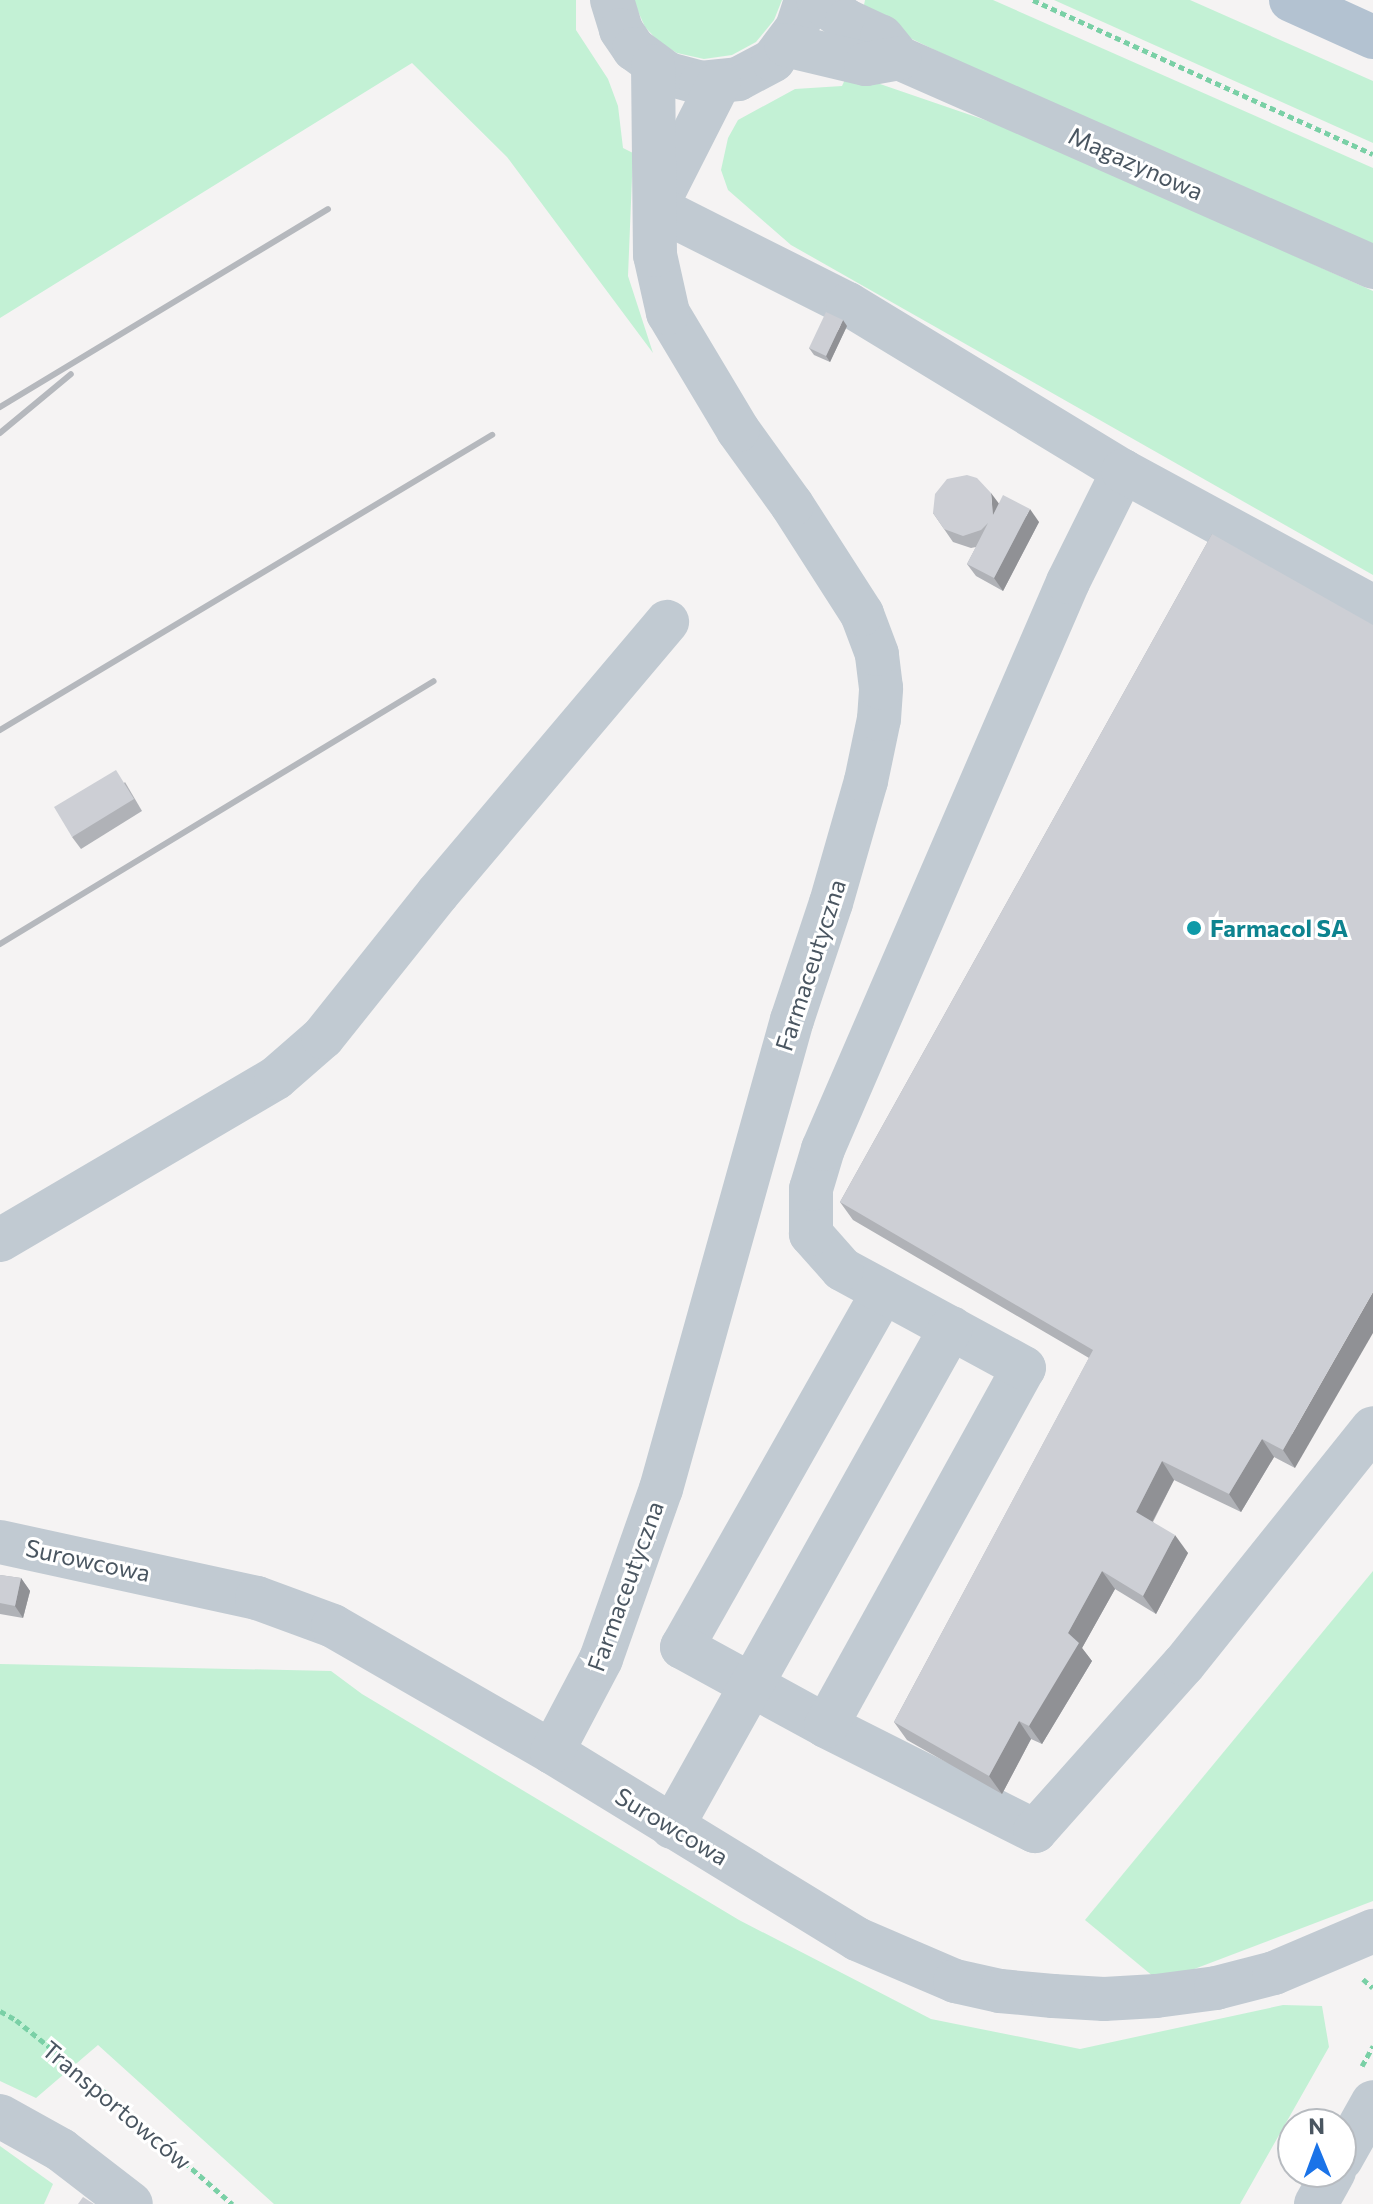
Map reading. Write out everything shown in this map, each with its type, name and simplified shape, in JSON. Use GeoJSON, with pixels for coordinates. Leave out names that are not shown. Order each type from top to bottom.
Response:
{"type":"FeatureCollection","features":[{"type":"Feature","properties":{"kind":"main road"},"geometry":{"type":"LineString","coordinates":[[1291,0],[1373,37]]}},
{"type":"Feature","properties":{"kind":"street"},"geometry":{"type":"LineString","coordinates":[[612,0],[621,30],[634,49],[653,66],[684,80],[719,83],[757,71],[786,45],[797,28],[806,0]]}},
{"type":"Feature","properties":{"kind":"street","name":"Magazynowa"},"geometry":{"type":"LineString","coordinates":[[818,0],[847,21],[882,37],[899,58],[1373,267]]}},
{"type":"Feature","properties":{"kind":"street"},"geometry":{"type":"LineString","coordinates":[[786,45],[866,64],[899,58]]}},
{"type":"Feature","properties":{"kind":"street","name":"Farmaceutyczna"},"geometry":{"type":"LineString","coordinates":[[552,1752],[601,1659],[661,1489],[792,1020],[831,903],[866,781],[879,719],[881,688],[877,654],[862,614],[792,505],[738,430],[668,313],[655,255],[653,66]]}},
{"type":"Feature","properties":{"kind":"street","name":"Farmaceutyczna"},"geometry":{"type":"LineString","coordinates":[[655,207],[719,83]]}},
{"type":"Feature","properties":{"kind":"street"},"geometry":{"type":"LineString","coordinates":[[655,207],[848,304],[1123,471],[1373,607]]}},
{"type":"Feature","properties":{"kind":"street"},"geometry":{"type":"LineString","coordinates":[[826,1726],[1024,1368],[842,1269],[811,1234],[811,1189],[823,1149],[1068,582],[1123,471]]}},
{"type":"Feature","properties":{"kind":"street"},"geometry":{"type":"LineString","coordinates":[[0,1240],[276,1078],[323,1037],[438,893],[667,622]]}},
{"type":"Feature","properties":{"kind":"street"},"geometry":{"type":"LineString","coordinates":[[883,1292],[682,1647],[826,1726],[1035,1831],[1184,1664],[1373,1428]]}},
{"type":"Feature","properties":{"kind":"street"},"geometry":{"type":"LineString","coordinates":[[672,1827],[951,1328]]}},
{"type":"Feature","properties":{"kind":"street","name":"Surowcowa"},"geometry":{"type":"LineString","coordinates":[[0,1542],[257,1598],[333,1626],[552,1752],[857,1939],[955,1981],[1000,1991],[1104,1999],[1216,1988],[1274,1973],[1368,1941]]}},
{"type":"Feature","properties":{"kind":"street"},"geometry":{"type":"LineString","coordinates":[[1357,2139],[1373,2102]]}},
{"type":"Feature","properties":{"kind":"street"},"geometry":{"type":"LineString","coordinates":[[0,2116],[61,2150],[131,2204]]}},
{"type":"Feature","properties":{"kind":"path"},"geometry":{"type":"LineString","coordinates":[[1033,0],[1373,154]]}},
{"type":"Feature","properties":{"kind":"path","name":"Transportowców"},"geometry":{"type":"LineString","coordinates":[[0,2011],[94,2083],[232,2204]]}},
{"type":"Feature","properties":{"kind":"green space"},"geometry":{"type":"Polygon","coordinates":[[[0,0],[576,0],[576,30],[608,79],[618,106],[623,148],[633,153],[628,276],[653,353],[507,157],[412,63],[0,318],[0,0]]]}},
{"type":"Feature","properties":{"kind":"green space"},"geometry":{"type":"Polygon","coordinates":[[[633,0],[782,0],[774,20],[756,42],[732,55],[704,59],[677,53],[659,42],[645,27],[633,0]]]}},
{"type":"Feature","properties":{"kind":"green space"},"geometry":{"type":"Polygon","coordinates":[[[865,0],[993,0],[1373,168],[1373,248],[1018,90],[862,15],[865,0]]]}},
{"type":"Feature","properties":{"kind":"green space"},"geometry":{"type":"Polygon","coordinates":[[[1054,0],[1190,0],[1373,81],[1373,143],[1054,0]]]}},
{"type":"Feature","properties":{"kind":"green space"},"geometry":{"type":"Polygon","coordinates":[[[848,73],[1017,131],[1373,291],[1373,575],[791,245],[728,190],[721,170],[728,138],[738,120],[795,89],[842,86],[848,73]]]}},
{"type":"Feature","properties":{"kind":"green space"},"geometry":{"type":"Polygon","coordinates":[[[1373,1571],[1373,1901],[1160,1982],[1085,1920],[1373,1571]]]}},
{"type":"Feature","properties":{"kind":"green space"},"geometry":{"type":"Polygon","coordinates":[[[0,1664],[331,1671],[362,1694],[739,1920],[931,2019],[1080,2049],[1283,2005],[1322,2006],[1329,2047],[1294,2108],[1277,2108],[1277,2139],[1240,2204],[274,2204],[98,2045],[36,2098],[0,2081],[0,1664]]]}},
{"type":"Feature","properties":{"kind":"green space"},"geometry":{"type":"Polygon","coordinates":[[[0,2146],[53,2184],[44,2204],[0,2204],[0,2146]]]}},
{"type":"Feature","properties":{"kind":"building"},"geometry":{"type":"Polygon","coordinates":[[[826,312],[843,320],[826,356],[809,348],[826,312]]]}},
{"type":"Feature","properties":{"kind":"building"},"geometry":{"type":"Polygon","coordinates":[[[967,475],[977,478],[991,493],[993,515],[1003,495],[1030,509],[994,578],[967,564],[988,523],[981,530],[963,536],[944,529],[933,513],[935,494],[947,479],[967,475]]]}},
{"type":"Feature","properties":{"kind":"building","name":"Farmacol SA"},"geometry":{"type":"Polygon","coordinates":[[[1212,534],[1373,625],[1373,1292],[1283,1450],[1262,1439],[1229,1494],[1162,1461],[1136,1512],[1175,1535],[1143,1596],[1102,1571],[1068,1633],[1079,1643],[1029,1726],[1019,1721],[989,1776],[894,1722],[1093,1350],[840,1202],[1212,534]]]}},
{"type":"Feature","properties":{"kind":"building"},"geometry":{"type":"Polygon","coordinates":[[[116,770],[134,799],[72,837],[54,807],[116,770]]]}},
{"type":"Feature","properties":{"kind":"building"},"geometry":{"type":"Polygon","coordinates":[[[0,1575],[21,1578],[15,1606],[0,1603],[0,1575]]]}},
{"type":"Feature","properties":{"kind":"building"},"geometry":{"type":"Polygon","coordinates":[[[83,2197],[94,2204],[78,2204],[83,2197]]]}},
{"type":"Feature","properties":{"kind":"railway"},"geometry":{"type":"LineString","coordinates":[[0,407],[328,209]]}},
{"type":"Feature","properties":{"kind":"railway"},"geometry":{"type":"LineString","coordinates":[[0,433],[71,374]]}},
{"type":"Feature","properties":{"kind":"railway"},"geometry":{"type":"LineString","coordinates":[[0,730],[492,435]]}},
{"type":"Feature","properties":{"kind":"railway"},"geometry":{"type":"LineString","coordinates":[[0,944],[434,681]]}},
{"type":"Feature","properties":{"kind":"place","name":"Farmacol SA"},"geometry":{"type":"Point","coordinates":[1194,928]}}]}
